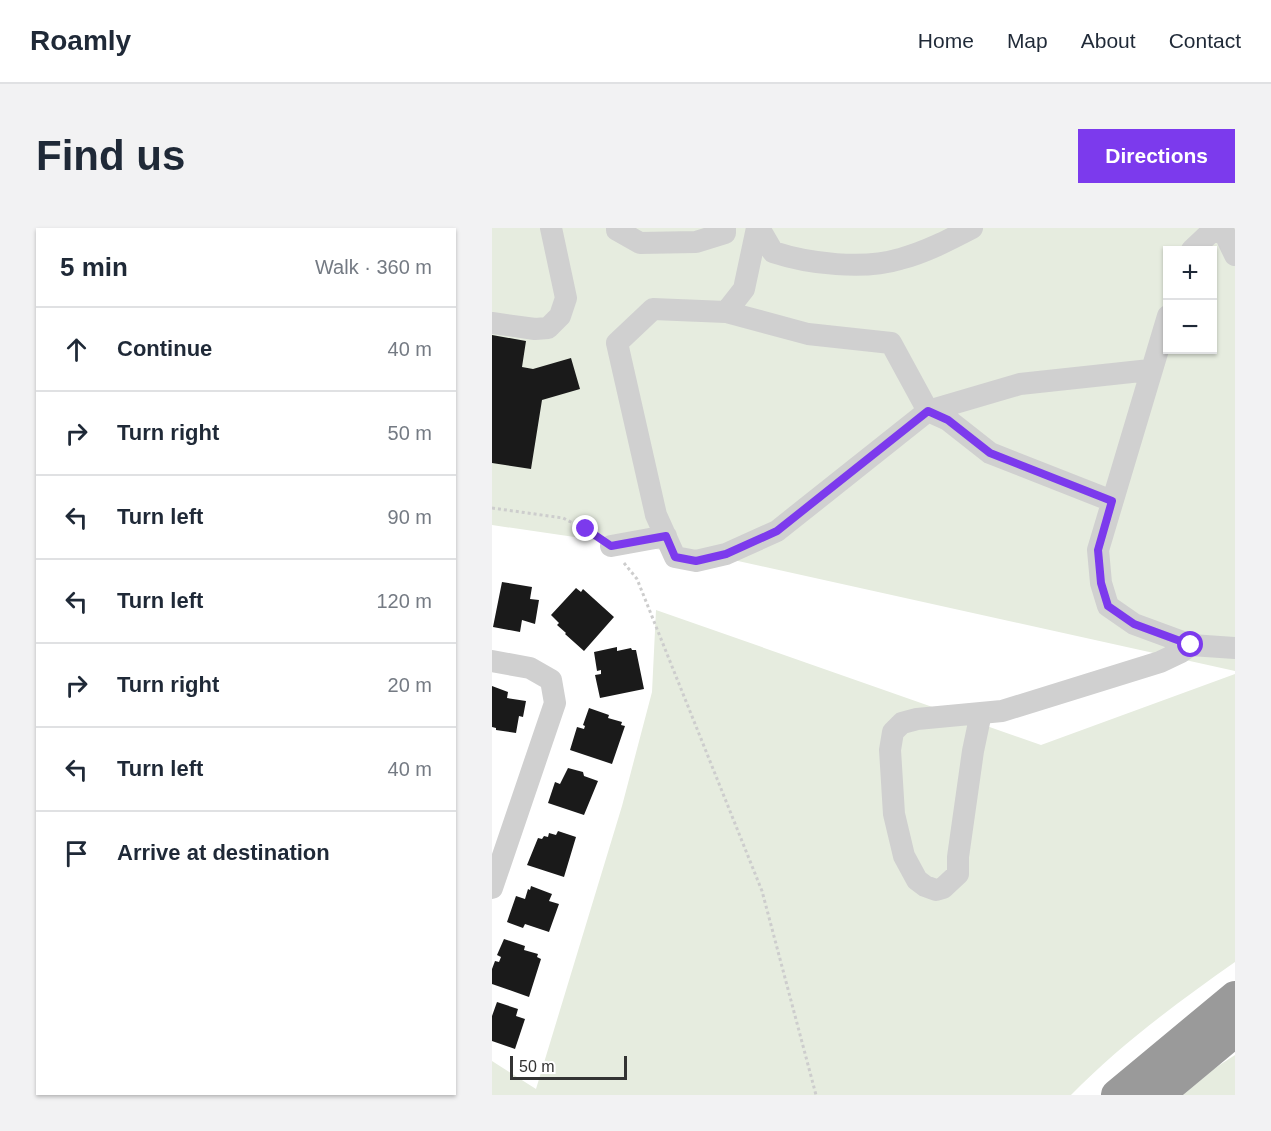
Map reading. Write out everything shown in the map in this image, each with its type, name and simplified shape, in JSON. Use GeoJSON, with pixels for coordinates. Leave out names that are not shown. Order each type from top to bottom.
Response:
{"type":"FeatureCollection","features":[{"type":"Feature","properties":{"kind":"highway"},"geometry":{"type":"LineString","coordinates":[[1117,1095],[1235,997]]}},
{"type":"Feature","properties":{"kind":"highway"},"geometry":{"type":"LineString","coordinates":[[1158,1095],[1235,1031]]}},
{"type":"Feature","properties":{"kind":"street"},"geometry":{"type":"LineString","coordinates":[[492,323],[535,329],[548,328],[561,316],[567,298],[551,228]]}},
{"type":"Feature","properties":{"kind":"street"},"geometry":{"type":"LineString","coordinates":[[616,228],[640,243],[696,242],[725,233],[725,228]]}},
{"type":"Feature","properties":{"kind":"street"},"geometry":{"type":"LineString","coordinates":[[758,228],[773,252],[790,258],[848,265],[898,260],[937,246],[972,228]]}},
{"type":"Feature","properties":{"kind":"street"},"geometry":{"type":"LineString","coordinates":[[726,312],[744,289],[758,228]]}},
{"type":"Feature","properties":{"kind":"street"},"geometry":{"type":"LineString","coordinates":[[1196,246],[1210,233],[1221,228],[1235,255]]}},
{"type":"Feature","properties":{"kind":"street"},"geometry":{"type":"LineString","coordinates":[[1112,501],[990,453],[948,420],[928,411],[891,344],[808,334],[726,312],[653,309],[617,343],[656,515],[675,557],[696,561],[726,554],[777,531],[928,411],[1020,384],[1150,370]]}},
{"type":"Feature","properties":{"kind":"street"},"geometry":{"type":"LineString","coordinates":[[1163,329],[1098,550],[1101,583],[1108,606],[1134,624],[1191,645],[1235,648]]}},
{"type":"Feature","properties":{"kind":"street"},"geometry":{"type":"LineString","coordinates":[[611,546],[666,536]]}},
{"type":"Feature","properties":{"kind":"street"},"geometry":{"type":"LineString","coordinates":[[981,713],[973,751],[958,857],[958,874],[943,888],[936,890],[917,880],[904,856],[894,814],[890,750],[893,732],[902,723],[917,718],[1002,711],[1160,662],[1191,645]]}},
{"type":"Feature","properties":{"kind":"street"},"geometry":{"type":"LineString","coordinates":[[492,661],[530,668],[551,680],[555,703],[494,874]]}},
{"type":"Feature","properties":{"kind":"path"},"geometry":{"type":"LineString","coordinates":[[492,508],[564,518],[586,529],[611,546],[637,579],[762,891],[816,1095]]}},
{"type":"Feature","properties":{"kind":"shaded area"},"geometry":{"type":"Polygon","coordinates":[[[492,228],[1235,228],[1235,671],[738,561],[492,525],[492,228]]]}},
{"type":"Feature","properties":{"kind":"shaded area"},"geometry":{"type":"Polygon","coordinates":[[[656,610],[1041,745],[1235,674],[1235,962],[1150,1025],[1071,1095],[492,1095],[492,1061],[536,1089],[622,806],[652,692],[656,610]]]}},
{"type":"Feature","properties":{"kind":"shaded area"},"geometry":{"type":"Polygon","coordinates":[[[1235,1055],[1235,1095],[1183,1095],[1215,1068],[1235,1055]]]}},
{"type":"Feature","properties":{"kind":"building"},"geometry":{"type":"Polygon","coordinates":[[[492,335],[526,341],[522,367],[533,369],[571,358],[580,389],[542,400],[531,469],[492,463],[492,335]]]}},
{"type":"Feature","properties":{"kind":"building"},"geometry":{"type":"Polygon","coordinates":[[[502,582],[532,587],[530,599],[539,600],[535,624],[522,620],[520,632],[493,627],[502,582]]]}},
{"type":"Feature","properties":{"kind":"building"},"geometry":{"type":"Polygon","coordinates":[[[576,588],[581,592],[583,589],[614,617],[584,651],[565,634],[551,615],[576,588]]]}},
{"type":"Feature","properties":{"kind":"building"},"geometry":{"type":"Polygon","coordinates":[[[617,647],[617,651],[631,648],[636,650],[644,689],[600,698],[595,675],[601,674],[601,670],[597,671],[594,652],[617,647]]]}},
{"type":"Feature","properties":{"kind":"building"},"geometry":{"type":"Polygon","coordinates":[[[492,686],[508,692],[507,698],[526,701],[523,717],[519,716],[516,733],[496,730],[492,727],[492,686]]]}},
{"type":"Feature","properties":{"kind":"building"},"geometry":{"type":"Polygon","coordinates":[[[589,708],[609,715],[608,718],[622,722],[621,725],[625,726],[612,764],[570,750],[577,727],[584,729],[583,725],[589,708]]]}},
{"type":"Feature","properties":{"kind":"building"},"geometry":{"type":"Polygon","coordinates":[[[568,768],[583,772],[584,776],[598,781],[584,815],[548,803],[555,782],[560,784],[568,768]]]}},
{"type":"Feature","properties":{"kind":"building"},"geometry":{"type":"Polygon","coordinates":[[[558,831],[576,837],[564,877],[527,865],[538,838],[548,837],[549,833],[556,835],[558,831]]]}},
{"type":"Feature","properties":{"kind":"building"},"geometry":{"type":"Polygon","coordinates":[[[531,886],[552,894],[549,901],[559,904],[549,932],[525,924],[523,928],[507,922],[516,896],[525,899],[531,886]]]}},
{"type":"Feature","properties":{"kind":"building"},"geometry":{"type":"Polygon","coordinates":[[[504,939],[525,946],[524,950],[538,954],[537,957],[541,959],[529,997],[492,984],[492,969],[495,961],[499,962],[501,957],[497,955],[504,939]]]}},
{"type":"Feature","properties":{"kind":"building"},"geometry":{"type":"Polygon","coordinates":[[[497,1002],[518,1009],[516,1016],[525,1019],[515,1049],[492,1041],[492,1016],[497,1002]]]}},
{"type":"Feature","properties":{"kind":"route"},"geometry":{"type":"LineString","coordinates":[[586,529],[611,546],[666,536],[675,557],[696,561],[726,554],[777,531],[928,411],[948,420],[990,453],[1112,501],[1098,550],[1101,583],[1108,606],[1134,624],[1191,645]]}}]}
